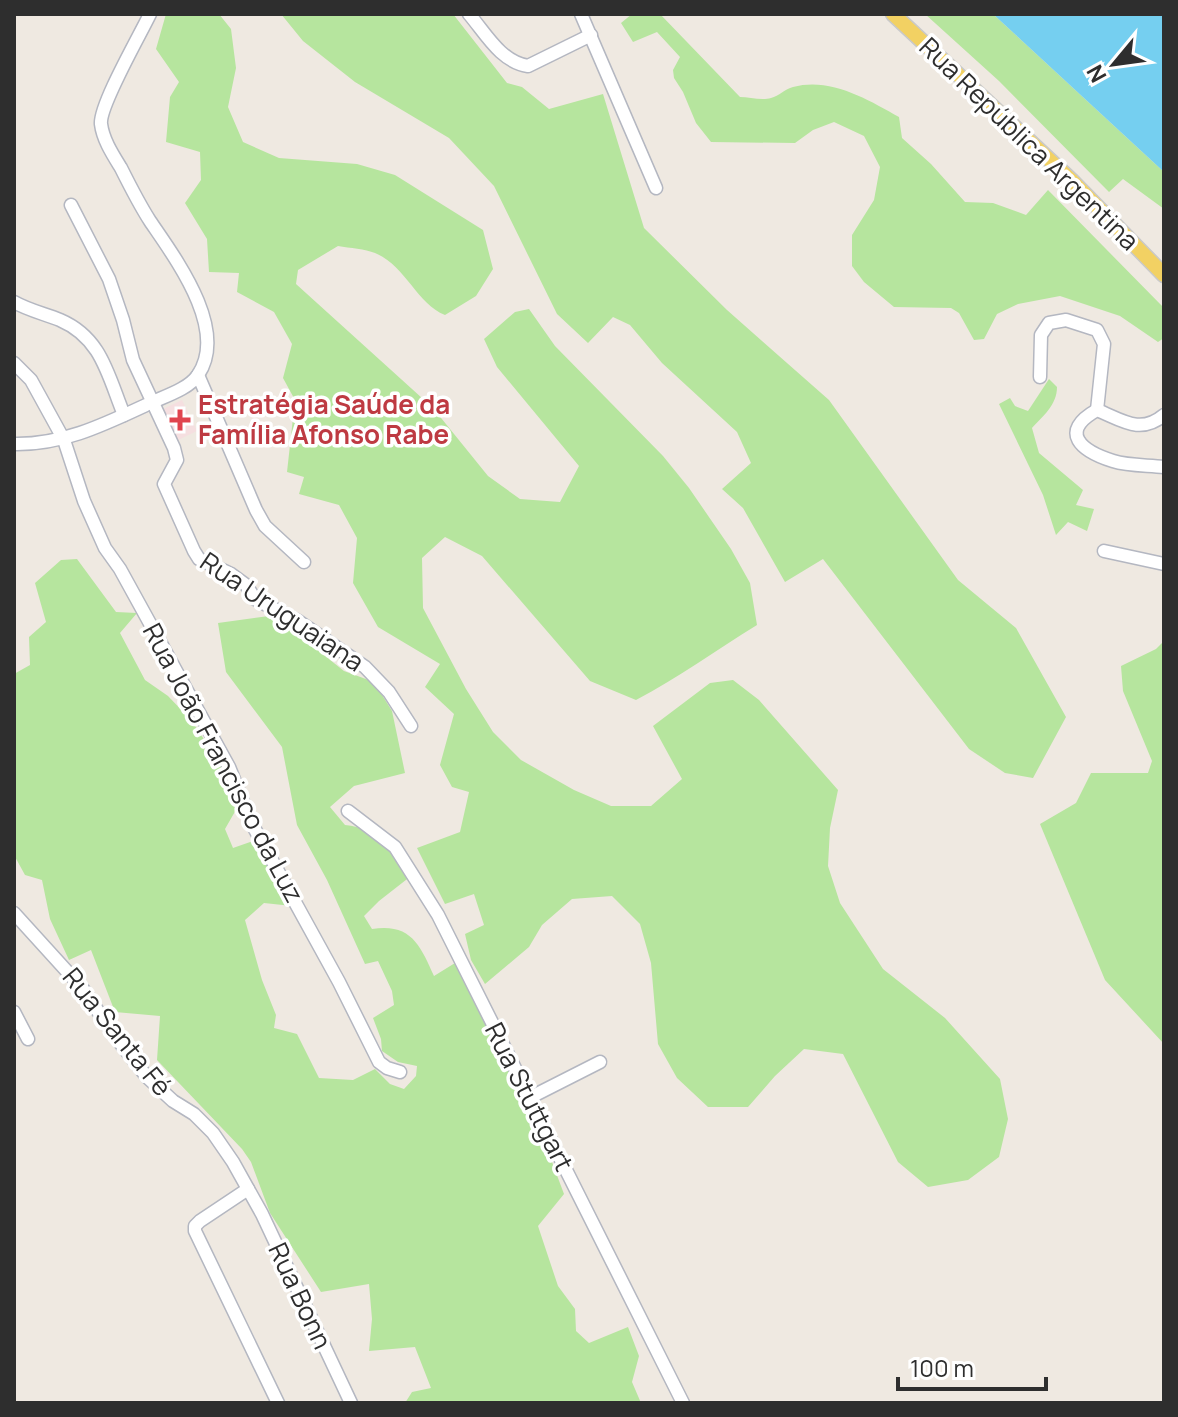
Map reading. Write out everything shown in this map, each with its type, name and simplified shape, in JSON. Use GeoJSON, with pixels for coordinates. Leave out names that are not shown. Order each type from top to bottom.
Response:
{"type":"FeatureCollection","features":[{"type":"Feature","properties":{"kind":"main road","name":"Rua República Argentina"},"geometry":{"type":"LineString","coordinates":[[893,14],[1071,180],[1164,275]]}},
{"type":"Feature","properties":{"kind":"street"},"geometry":{"type":"LineString","coordinates":[[14,444],[40,445],[64,440],[124,415],[190,382],[198,375],[206,356],[209,336],[193,290],[175,256],[149,219],[101,128],[103,110],[150,14]]}},
{"type":"Feature","properties":{"kind":"street"},"geometry":{"type":"LineString","coordinates":[[469,14],[505,58],[528,66],[591,35]]}},
{"type":"Feature","properties":{"kind":"street"},"geometry":{"type":"LineString","coordinates":[[581,14],[656,188]]}},
{"type":"Feature","properties":{"kind":"street"},"geometry":{"type":"LineString","coordinates":[[71,205],[109,279],[133,360],[152,402]]}},
{"type":"Feature","properties":{"kind":"street"},"geometry":{"type":"LineString","coordinates":[[14,302],[85,333],[97,351],[124,415]]}},
{"type":"Feature","properties":{"kind":"street"},"geometry":{"type":"LineString","coordinates":[[1040,377],[1041,335],[1049,323],[1066,320],[1097,330],[1104,344],[1097,410]]}},
{"type":"Feature","properties":{"kind":"street","name":"Rua João Francisco da Luz"},"geometry":{"type":"LineString","coordinates":[[14,363],[31,380],[64,440],[84,501],[105,548],[120,569],[229,767],[252,824],[379,1062],[400,1072]]}},
{"type":"Feature","properties":{"kind":"street"},"geometry":{"type":"LineString","coordinates":[[198,375],[265,526],[304,562]]}},
{"type":"Feature","properties":{"kind":"street","name":"Rua Uruguaiana"},"geometry":{"type":"LineString","coordinates":[[152,402],[177,460],[164,484],[199,559],[231,574],[246,585],[255,599],[298,621],[365,667],[389,692],[411,726]]}},
{"type":"Feature","properties":{"kind":"street"},"geometry":{"type":"LineString","coordinates":[[1097,410],[1139,426],[1152,425],[1164,415]]}},
{"type":"Feature","properties":{"kind":"street"},"geometry":{"type":"LineString","coordinates":[[1097,410],[1082,419],[1076,428],[1076,439],[1082,446],[1114,462],[1164,467]]}},
{"type":"Feature","properties":{"kind":"street"},"geometry":{"type":"LineString","coordinates":[[1104,551],[1164,564]]}},
{"type":"Feature","properties":{"kind":"street","name":"Rua Stuttgart"},"geometry":{"type":"LineString","coordinates":[[348,811],[395,847],[438,915],[683,1403]]}},
{"type":"Feature","properties":{"kind":"street","name":"Rua Santa Fé"},"geometry":{"type":"LineString","coordinates":[[14,913],[83,989],[147,1077],[213,1133],[248,1189]]}},
{"type":"Feature","properties":{"kind":"street"},"geometry":{"type":"LineString","coordinates":[[14,1012],[28,1039]]}},
{"type":"Feature","properties":{"kind":"street"},"geometry":{"type":"LineString","coordinates":[[529,1098],[600,1062]]}},
{"type":"Feature","properties":{"kind":"street"},"geometry":{"type":"LineString","coordinates":[[248,1189],[200,1221],[195,1231],[278,1403]]}},
{"type":"Feature","properties":{"kind":"street","name":"Rua Bonn"},"geometry":{"type":"LineString","coordinates":[[248,1189],[351,1403]]}},
{"type":"Feature","properties":{"kind":"shaded area","name":"Estratégia Saúde da Família Afonso Rabe"},"geometry":{"type":"Polygon","coordinates":[[[182,400],[197,431],[178,440],[163,409],[182,400]]]}},
{"type":"Feature","properties":{"kind":"green space"},"geometry":{"type":"Polygon","coordinates":[[[166,14],[219,14],[231,29],[236,68],[228,107],[243,142],[279,158],[357,164],[395,175],[483,230],[493,269],[476,296],[445,315],[426,302],[395,266],[367,250],[338,246],[298,270],[296,284],[433,408],[488,476],[520,499],[560,502],[579,466],[497,367],[484,339],[515,312],[529,309],[555,346],[663,456],[731,549],[750,583],[757,625],[636,700],[590,681],[482,556],[445,537],[422,558],[423,608],[493,732],[521,760],[574,790],[611,806],[651,806],[682,779],[653,726],[710,683],[733,680],[759,700],[838,790],[830,828],[828,866],[840,903],[883,969],[945,1018],[1000,1079],[1008,1119],[999,1157],[968,1180],[928,1187],[898,1162],[843,1054],[804,1049],[748,1107],[708,1107],[677,1078],[658,1044],[651,963],[640,924],[612,896],[572,899],[542,925],[529,947],[485,984],[471,960],[465,934],[484,925],[474,894],[445,904],[417,848],[460,832],[469,792],[452,787],[440,765],[454,714],[425,687],[440,664],[378,627],[353,583],[357,538],[339,505],[299,494],[304,477],[287,472],[295,400],[283,378],[292,344],[274,312],[237,292],[239,273],[209,272],[207,239],[185,203],[201,180],[200,152],[166,142],[170,97],[179,82],[156,49],[166,14]]]}},
{"type":"Feature","properties":{"kind":"green space"},"geometry":{"type":"Polygon","coordinates":[[[281,14],[453,14],[507,83],[522,87],[549,109],[603,94],[644,228],[727,310],[829,400],[958,580],[1016,628],[1066,717],[1033,778],[1005,773],[969,749],[823,559],[785,582],[743,508],[722,489],[751,463],[737,432],[662,363],[630,325],[613,317],[588,343],[557,314],[494,186],[449,138],[355,82],[303,41],[281,14]]]}},
{"type":"Feature","properties":{"kind":"green space"},"geometry":{"type":"Polygon","coordinates":[[[632,14],[660,14],[740,97],[767,99],[793,87],[821,85],[848,92],[899,117],[902,138],[931,164],[965,202],[993,203],[1026,215],[1048,190],[1164,308],[1164,338],[1158,342],[1120,316],[1060,296],[1018,304],[997,314],[984,339],[974,340],[959,313],[951,308],[894,307],[864,282],[852,266],[852,235],[874,200],[880,167],[864,136],[834,122],[813,130],[795,143],[711,142],[696,123],[674,78],[673,70],[680,57],[657,32],[633,42],[621,23],[632,14]]]}},
{"type":"Feature","properties":{"kind":"green space"},"geometry":{"type":"Polygon","coordinates":[[[925,14],[993,14],[1164,172],[1164,209],[1123,179],[1109,192],[999,81],[925,14]]]}},
{"type":"Feature","properties":{"kind":"green space"},"geometry":{"type":"Polygon","coordinates":[[[1049,379],[1057,387],[1055,399],[1032,428],[1039,453],[1083,490],[1076,505],[1094,509],[1087,531],[1068,522],[1056,535],[1043,495],[999,404],[1010,398],[1015,406],[1028,411],[1049,379]]]}},
{"type":"Feature","properties":{"kind":"green space"},"geometry":{"type":"Polygon","coordinates":[[[77,559],[116,612],[137,613],[120,633],[145,680],[168,696],[191,720],[222,766],[237,808],[225,829],[233,848],[253,841],[292,906],[264,903],[245,920],[262,980],[276,1015],[274,1028],[297,1034],[319,1078],[353,1080],[375,1069],[390,1084],[404,1089],[416,1076],[417,1066],[398,1062],[382,1051],[373,1018],[394,1005],[392,991],[378,961],[365,964],[327,880],[297,825],[282,747],[226,672],[218,623],[269,616],[295,632],[344,671],[374,682],[392,711],[405,773],[354,786],[330,807],[345,825],[367,831],[384,842],[411,876],[364,916],[372,929],[396,929],[412,939],[419,946],[434,976],[455,963],[469,987],[488,1030],[518,1082],[523,1108],[546,1146],[564,1194],[538,1226],[558,1286],[575,1309],[576,1331],[589,1343],[628,1327],[639,1356],[632,1382],[641,1403],[405,1403],[412,1392],[431,1388],[415,1347],[369,1351],[372,1319],[369,1284],[321,1292],[270,1213],[251,1162],[242,1149],[157,1060],[160,1016],[115,1012],[91,950],[69,960],[50,919],[42,880],[25,875],[14,855],[14,674],[30,665],[29,637],[46,622],[35,583],[61,560],[77,559]]]}},
{"type":"Feature","properties":{"kind":"green space"},"geometry":{"type":"Polygon","coordinates":[[[1164,641],[1164,1044],[1105,980],[1040,824],[1076,803],[1091,773],[1148,773],[1152,761],[1123,691],[1121,666],[1156,649],[1164,641]]]}},
{"type":"Feature","properties":{"kind":"water"},"geometry":{"type":"Polygon","coordinates":[[[993,14],[1164,14],[1164,172],[993,14]]]}},
{"type":"Feature","properties":{"kind":"place","name":"Estratégia Saúde da Família Afonso Rabe"},"geometry":{"type":"Point","coordinates":[180,420]}}]}
